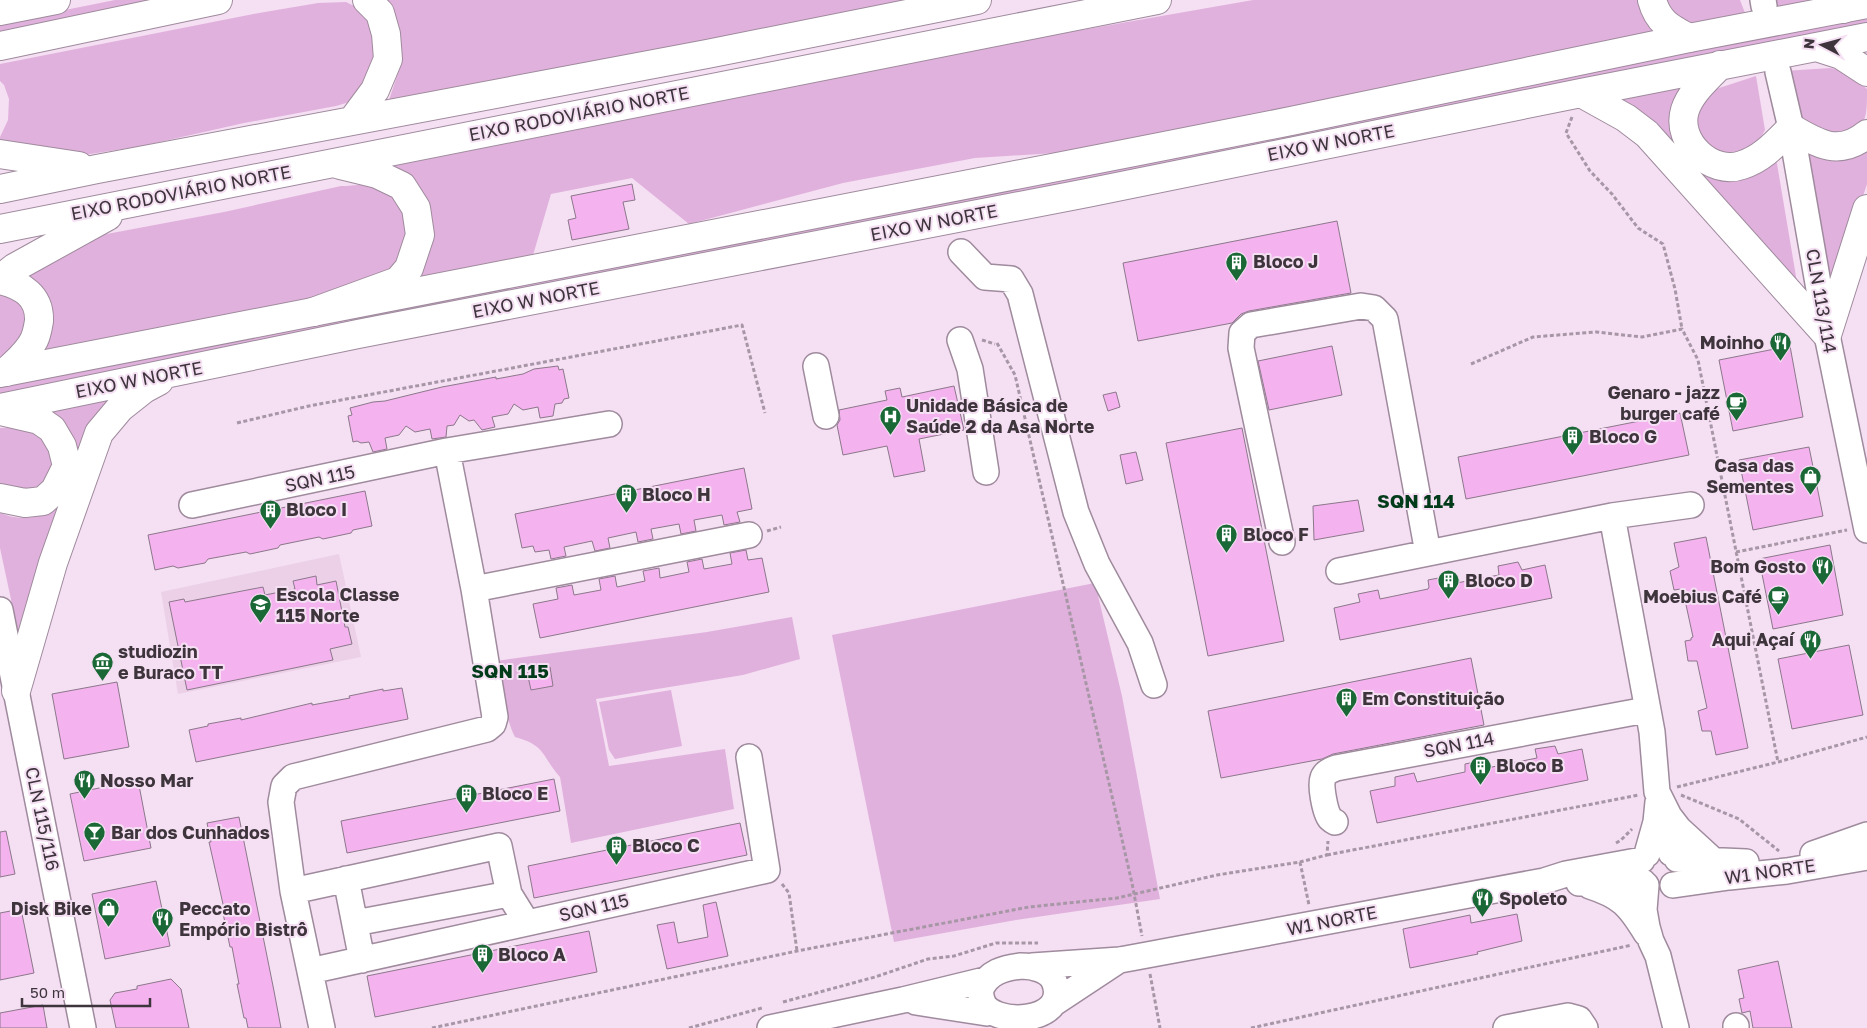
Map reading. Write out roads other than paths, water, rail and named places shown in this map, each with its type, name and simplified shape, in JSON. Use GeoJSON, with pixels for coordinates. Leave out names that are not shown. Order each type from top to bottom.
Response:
{"type":"FeatureCollection","features":[{"type":"Feature","properties":{"kind":"main road"},"geometry":{"type":"LineString","coordinates":[[0,11],[56,0]]}},
{"type":"Feature","properties":{"kind":"main road"},"geometry":{"type":"LineString","coordinates":[[0,46],[218,0]]}},
{"type":"Feature","properties":{"kind":"main road"},"geometry":{"type":"LineString","coordinates":[[352,121],[376,90],[388,59],[386,34],[380,14],[367,0]]}},
{"type":"Feature","properties":{"kind":"main road","name":"EIXO RODOVIÁRIO NORTE"},"geometry":{"type":"LineString","coordinates":[[0,189],[717,52],[977,0]]}},
{"type":"Feature","properties":{"kind":"main road","name":"EIXO RODOVIÁRIO NORTE"},"geometry":{"type":"LineString","coordinates":[[0,229],[1157,0]]}},
{"type":"Feature","properties":{"kind":"main road"},"geometry":{"type":"LineString","coordinates":[[1652,0],[1655,10],[1667,26],[1689,38]]}},
{"type":"Feature","properties":{"kind":"main road","name":"EIXO W NORTE"},"geometry":{"type":"LineString","coordinates":[[3,373],[1273,125],[1853,4]]}},
{"type":"Feature","properties":{"kind":"main road","name":"EIXO W NORTE"},"geometry":{"type":"LineString","coordinates":[[0,409],[358,334],[1096,191],[1867,37]]}},
{"type":"Feature","properties":{"kind":"main road"},"geometry":{"type":"LineString","coordinates":[[1816,47],[1841,55],[1867,72]]}},
{"type":"Feature","properties":{"kind":"main road"},"geometry":{"type":"LineString","coordinates":[[1720,65],[1692,96],[1685,111],[1683,126],[1688,140],[1696,151],[1710,162],[1723,167],[1740,166],[1753,161],[1766,153],[1791,128],[1825,146],[1837,147],[1849,146],[1867,134]]}},
{"type":"Feature","properties":{"kind":"main road"},"geometry":{"type":"LineString","coordinates":[[1581,93],[1626,118],[1646,134],[1826,335]]}},
{"type":"Feature","properties":{"kind":"main road"},"geometry":{"type":"LineString","coordinates":[[0,154],[98,169]]}},
{"type":"Feature","properties":{"kind":"main road"},"geometry":{"type":"LineString","coordinates":[[313,312],[398,281],[409,268],[420,235],[416,208],[402,186],[377,174],[331,163]]}},
{"type":"Feature","properties":{"kind":"main road"},"geometry":{"type":"LineString","coordinates":[[0,280],[14,268],[55,244],[135,202]]}},
{"type":"Feature","properties":{"kind":"main road"},"geometry":{"type":"LineString","coordinates":[[1826,335],[1867,209]]}},
{"type":"Feature","properties":{"kind":"main road"},"geometry":{"type":"LineString","coordinates":[[0,280],[26,290],[35,299],[39,312],[36,338],[27,352],[3,373]]}},
{"type":"Feature","properties":{"kind":"main road"},"geometry":{"type":"LineString","coordinates":[[8,681],[99,433],[120,408],[144,389],[174,373]]}},
{"type":"Feature","properties":{"kind":"main road"},"geometry":{"type":"LineString","coordinates":[[0,409],[39,420],[52,429],[62,446],[67,466],[56,490],[43,500],[25,503],[0,498]]}},
{"type":"Feature","properties":{"kind":"street","name":"CLN 113/114"},"geometry":{"type":"LineString","coordinates":[[1778,72],[1791,128],[1826,335],[1867,528]]}},
{"type":"Feature","properties":{"kind":"street"},"geometry":{"type":"LineString","coordinates":[[961,252],[984,277],[1011,279],[1020,294],[1076,512],[1097,564],[1140,643],[1154,684]]}},
{"type":"Feature","properties":{"kind":"street"},"geometry":{"type":"LineString","coordinates":[[1282,542],[1241,348],[1242,333],[1251,325],[1361,306],[1374,308],[1385,320],[1428,553]]}},
{"type":"Feature","properties":{"kind":"street"},"geometry":{"type":"LineString","coordinates":[[960,340],[970,369],[986,472]]}},
{"type":"Feature","properties":{"kind":"street"},"geometry":{"type":"LineString","coordinates":[[816,366],[826,416]]}},
{"type":"Feature","properties":{"kind":"street","name":"SQN 115"},"geometry":{"type":"LineString","coordinates":[[192,505],[447,452],[609,424]]}},
{"type":"Feature","properties":{"kind":"street"},"geometry":{"type":"LineString","coordinates":[[322,1028],[293,891],[281,802],[284,786],[293,777],[487,729],[493,724],[495,717],[474,589],[447,452]]}},
{"type":"Feature","properties":{"kind":"street"},"geometry":{"type":"LineString","coordinates":[[1339,571],[1612,516],[1691,505]]}},
{"type":"Feature","properties":{"kind":"street"},"geometry":{"type":"LineString","coordinates":[[1612,516],[1646,710],[1652,732],[1661,801],[1658,871],[1644,910],[1676,1028]]}},
{"type":"Feature","properties":{"kind":"street"},"geometry":{"type":"LineString","coordinates":[[474,589],[749,535]]}},
{"type":"Feature","properties":{"kind":"street","name":"CLN 115/116"},"geometry":{"type":"LineString","coordinates":[[0,610],[8,681],[83,1028]]}},
{"type":"Feature","properties":{"kind":"street","name":"SQN 114"},"geometry":{"type":"LineString","coordinates":[[1332,820],[1322,785],[1327,772],[1336,768],[1646,710]]}},
{"type":"Feature","properties":{"kind":"street","name":"SQN 115"},"geometry":{"type":"LineString","coordinates":[[310,971],[767,870],[749,757]]}},
{"type":"Feature","properties":{"kind":"street"},"geometry":{"type":"LineString","coordinates":[[1661,801],[1679,829],[1715,862]]}},
{"type":"Feature","properties":{"kind":"street","name":"W1 NORTE"},"geometry":{"type":"LineString","coordinates":[[1544,881],[1581,883],[1715,862],[1786,860],[1812,854],[1867,835]]}},
{"type":"Feature","properties":{"kind":"street"},"geometry":{"type":"LineString","coordinates":[[293,891],[499,846],[509,894],[527,923]]}},
{"type":"Feature","properties":{"kind":"street","name":"W1 NORTE"},"geometry":{"type":"LineString","coordinates":[[1032,966],[1120,960],[1544,881],[1566,874],[1658,871],[1729,877],[1787,871],[1867,857]]}},
{"type":"Feature","properties":{"kind":"street"},"geometry":{"type":"LineString","coordinates":[[346,879],[362,960]]}},
{"type":"Feature","properties":{"kind":"street"},"geometry":{"type":"LineString","coordinates":[[1581,883],[1608,892],[1620,899],[1631,910],[1654,948]]}},
{"type":"Feature","properties":{"kind":"street"},"geometry":{"type":"LineString","coordinates":[[355,923],[509,894]]}},
{"type":"Feature","properties":{"kind":"street","name":"W1 NORTE"},"geometry":{"type":"LineString","coordinates":[[1047,1015],[1120,960]]}},
{"type":"Feature","properties":{"kind":"street"},"geometry":{"type":"LineString","coordinates":[[770,1028],[904,1000],[985,980],[994,973],[1012,967],[1032,966],[1046,972],[1054,980],[1056,994],[1047,1015],[1025,1022],[1000,1020],[904,1000]]}},
{"type":"Feature","properties":{"kind":"street"},"geometry":{"type":"LineString","coordinates":[[985,980],[980,993],[983,1006],[1000,1020]]}},
{"type":"Feature","properties":{"kind":"street"},"geometry":{"type":"LineString","coordinates":[[1506,1028],[1568,1016],[1578,1019],[1585,1028]]}},
{"type":"Feature","properties":{"kind":"place","name":"Bloco J"},"geometry":{"type":"Point","coordinates":[1237,281]}},
{"type":"Feature","properties":{"kind":"place","name":"Moinho"},"geometry":{"type":"Point","coordinates":[1780,362]}},
{"type":"Feature","properties":{"kind":"place","name":"Genaro - jazz burger café"},"geometry":{"type":"Point","coordinates":[1736,422]}},
{"type":"Feature","properties":{"kind":"place","name":"Unidade Básica de Saúde 2 da Asa Norte"},"geometry":{"type":"Point","coordinates":[890,435]}},
{"type":"Feature","properties":{"kind":"place","name":"Bloco G"},"geometry":{"type":"Point","coordinates":[1573,456]}},
{"type":"Feature","properties":{"kind":"place","name":"Casa das Sementes"},"geometry":{"type":"Point","coordinates":[1810,495]}},
{"type":"Feature","properties":{"kind":"place","name":"Bloco H"},"geometry":{"type":"Point","coordinates":[626,514]}},
{"type":"Feature","properties":{"kind":"place","name":"Bloco I"},"geometry":{"type":"Point","coordinates":[270,529]}},
{"type":"Feature","properties":{"kind":"place","name":"Bloco F"},"geometry":{"type":"Point","coordinates":[1227,554]}},
{"type":"Feature","properties":{"kind":"place","name":"Bom Gosto"},"geometry":{"type":"Point","coordinates":[1822,586]}},
{"type":"Feature","properties":{"kind":"place","name":"Bloco D"},"geometry":{"type":"Point","coordinates":[1449,600]}},
{"type":"Feature","properties":{"kind":"place","name":"Moebius Café"},"geometry":{"type":"Point","coordinates":[1778,616]}},
{"type":"Feature","properties":{"kind":"place","name":"Escola Classe 115 Norte"},"geometry":{"type":"Point","coordinates":[260,624]}},
{"type":"Feature","properties":{"kind":"place","name":"Aqui Açaí"},"geometry":{"type":"Point","coordinates":[1810,659]}},
{"type":"Feature","properties":{"kind":"place","name":"studiozin e Buraco TT"},"geometry":{"type":"Point","coordinates":[102,681]}},
{"type":"Feature","properties":{"kind":"place","name":"Em Constituição"},"geometry":{"type":"Point","coordinates":[1346,718]}},
{"type":"Feature","properties":{"kind":"place","name":"Bloco B"},"geometry":{"type":"Point","coordinates":[1480,785]}},
{"type":"Feature","properties":{"kind":"place","name":"Nosso Mar"},"geometry":{"type":"Point","coordinates":[84,800]}},
{"type":"Feature","properties":{"kind":"place","name":"Bloco E"},"geometry":{"type":"Point","coordinates":[466,813]}},
{"type":"Feature","properties":{"kind":"place","name":"Bar dos Cunhados"},"geometry":{"type":"Point","coordinates":[95,852]}},
{"type":"Feature","properties":{"kind":"place","name":"Bloco C"},"geometry":{"type":"Point","coordinates":[616,865]}},
{"type":"Feature","properties":{"kind":"place","name":"Spoleto"},"geometry":{"type":"Point","coordinates":[1483,918]}},
{"type":"Feature","properties":{"kind":"place","name":"Disk Bike"},"geometry":{"type":"Point","coordinates":[108,928]}},
{"type":"Feature","properties":{"kind":"place","name":"Peccato Empório Bistrô"},"geometry":{"type":"Point","coordinates":[163,938]}},
{"type":"Feature","properties":{"kind":"place","name":"Bloco A"},"geometry":{"type":"Point","coordinates":[482,974]}},
{"type":"Feature","properties":{"kind":"district","name":"SQN 114"},"geometry":{"type":"Point","coordinates":[1416,501]}},
{"type":"Feature","properties":{"kind":"district","name":"SQN 115"},"geometry":{"type":"Point","coordinates":[510,671]}}]}
